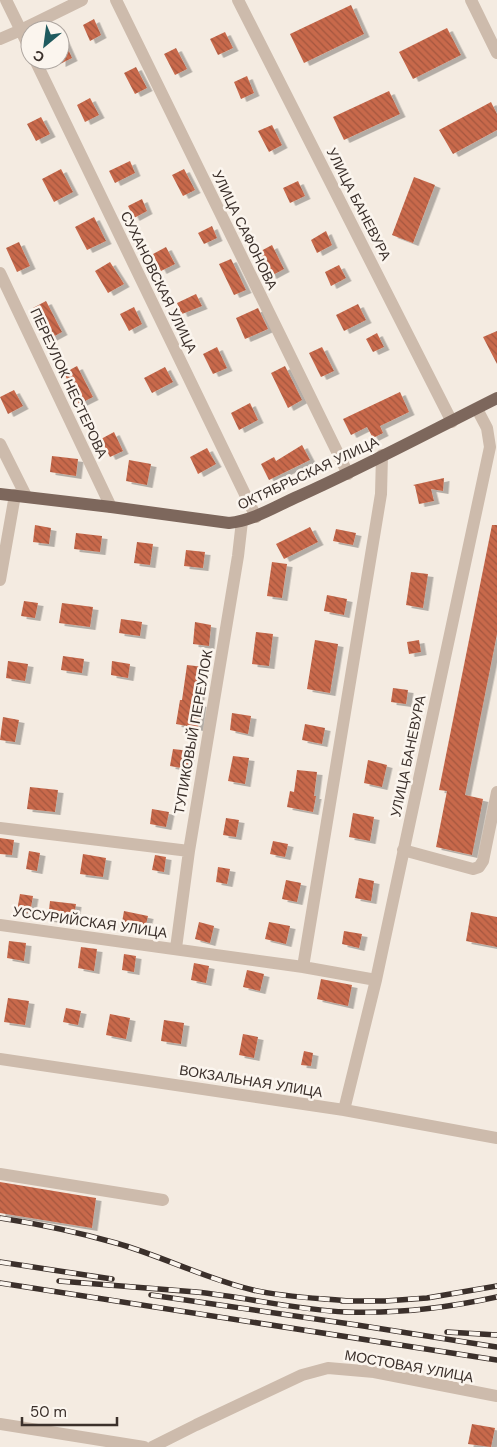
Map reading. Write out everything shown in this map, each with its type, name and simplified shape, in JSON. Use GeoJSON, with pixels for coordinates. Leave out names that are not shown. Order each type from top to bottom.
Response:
{"type":"FeatureCollection","features":[{"type":"Feature","properties":{"kind":"main road","name":"ОКТЯБРЬСКАЯ УЛИЦА"},"geometry":{"type":"LineString","coordinates":[[0,494],[111,506],[229,522],[242,521],[256,517],[270,508],[348,474],[497,398]]}},
{"type":"Feature","properties":{"kind":"street"},"geometry":{"type":"LineString","coordinates":[[6,0],[20,28]]}},
{"type":"Feature","properties":{"kind":"street"},"geometry":{"type":"LineString","coordinates":[[41,20],[82,0]]}},
{"type":"Feature","properties":{"kind":"street","name":"УЛИЦА САФОНОВА"},"geometry":{"type":"LineString","coordinates":[[116,0],[348,474]]}},
{"type":"Feature","properties":{"kind":"street","name":"УЛИЦА БАНЕВУРА"},"geometry":{"type":"LineString","coordinates":[[238,0],[452,422]]}},
{"type":"Feature","properties":{"kind":"street"},"geometry":{"type":"LineString","coordinates":[[471,0],[497,52]]}},
{"type":"Feature","properties":{"kind":"street"},"geometry":{"type":"LineString","coordinates":[[0,39],[20,30]]}},
{"type":"Feature","properties":{"kind":"street","name":"СУХАНОВСКАЯ УЛИЦА"},"geometry":{"type":"LineString","coordinates":[[40,70],[256,517]]}},
{"type":"Feature","properties":{"kind":"street","name":"ПЕРЕУЛОК НЕСТЕРОВА"},"geometry":{"type":"LineString","coordinates":[[0,273],[111,506]]}},
{"type":"Feature","properties":{"kind":"street","name":"УЛИЦА БАНЕВУРА"},"geometry":{"type":"LineString","coordinates":[[344,1110],[376,980],[490,447],[486,428],[477,408]]}},
{"type":"Feature","properties":{"kind":"street"},"geometry":{"type":"LineString","coordinates":[[0,444],[21,496],[0,580]]}},
{"type":"Feature","properties":{"kind":"street"},"geometry":{"type":"LineString","coordinates":[[302,967],[381,494],[382,455]]}},
{"type":"Feature","properties":{"kind":"street","name":"ТУПИКОВЫЙ ПЕРЕУЛОК"},"geometry":{"type":"LineString","coordinates":[[176,948],[189,851],[238,556],[242,521]]}},
{"type":"Feature","properties":{"kind":"street"},"geometry":{"type":"LineString","coordinates":[[403,850],[473,869],[479,867],[483,861],[497,792]]}},
{"type":"Feature","properties":{"kind":"street"},"geometry":{"type":"LineString","coordinates":[[0,828],[189,851]]}},
{"type":"Feature","properties":{"kind":"street","name":"УССУРИЙСКАЯ УЛИЦА"},"geometry":{"type":"LineString","coordinates":[[0,925],[176,948],[376,980]]}},
{"type":"Feature","properties":{"kind":"street","name":"ВОКЗАЛЬНАЯ УЛИЦА"},"geometry":{"type":"LineString","coordinates":[[0,1059],[344,1110],[497,1138]]}},
{"type":"Feature","properties":{"kind":"street"},"geometry":{"type":"LineString","coordinates":[[0,1174],[163,1200]]}},
{"type":"Feature","properties":{"kind":"street","name":"МОСТОВАЯ УЛИЦА"},"geometry":{"type":"LineString","coordinates":[[152,1447],[302,1374],[328,1368],[374,1372],[497,1396]]}},
{"type":"Feature","properties":{"kind":"street"},"geometry":{"type":"LineString","coordinates":[[0,1424],[144,1447]]}},
{"type":"Feature","properties":{"kind":"building"},"geometry":{"type":"Polygon","coordinates":[[[351,5],[364,34],[304,63],[290,34],[351,5]]]}},
{"type":"Feature","properties":{"kind":"building"},"geometry":{"type":"Polygon","coordinates":[[[94,19],[101,35],[90,41],[83,25],[94,19]]]}},
{"type":"Feature","properties":{"kind":"building"},"geometry":{"type":"Polygon","coordinates":[[[447,28],[461,55],[413,79],[399,52],[447,28]]]}},
{"type":"Feature","properties":{"kind":"building"},"geometry":{"type":"Polygon","coordinates":[[[225,32],[233,48],[218,55],[210,39],[225,32]]]}},
{"type":"Feature","properties":{"kind":"building"},"geometry":{"type":"Polygon","coordinates":[[[176,48],[187,69],[175,75],[164,54],[176,48]]]}},
{"type":"Feature","properties":{"kind":"building"},"geometry":{"type":"Polygon","coordinates":[[[136,67],[147,88],[135,94],[124,73],[136,67]]]}},
{"type":"Feature","properties":{"kind":"building"},"geometry":{"type":"Polygon","coordinates":[[[247,76],[254,93],[241,99],[234,82],[247,76]]]}},
{"type":"Feature","properties":{"kind":"building"},"geometry":{"type":"Polygon","coordinates":[[[389,91],[400,114],[344,140],[333,117],[389,91]]]}},
{"type":"Feature","properties":{"kind":"building"},"geometry":{"type":"Polygon","coordinates":[[[90,98],[99,115],[85,122],[77,105],[90,98]]]}},
{"type":"Feature","properties":{"kind":"building"},"geometry":{"type":"Polygon","coordinates":[[[491,102],[497,114],[497,130],[453,154],[439,130],[491,102]]]}},
{"type":"Feature","properties":{"kind":"building"},"geometry":{"type":"Polygon","coordinates":[[[41,117],[50,134],[36,141],[27,124],[41,117]]]}},
{"type":"Feature","properties":{"kind":"building"},"geometry":{"type":"Polygon","coordinates":[[[272,125],[282,145],[269,152],[258,131],[272,125]]]}},
{"type":"Feature","properties":{"kind":"building"},"geometry":{"type":"Polygon","coordinates":[[[130,161],[135,173],[115,183],[109,171],[130,161]]]}},
{"type":"Feature","properties":{"kind":"building"},"geometry":{"type":"Polygon","coordinates":[[[61,169],[73,192],[54,202],[42,179],[61,169]]]}},
{"type":"Feature","properties":{"kind":"building"},"geometry":{"type":"Polygon","coordinates":[[[184,169],[195,190],[183,196],[172,175],[184,169]]]}},
{"type":"Feature","properties":{"kind":"building"},"geometry":{"type":"Polygon","coordinates":[[[414,177],[435,185],[413,243],[392,235],[414,177]]]}},
{"type":"Feature","properties":{"kind":"building"},"geometry":{"type":"Polygon","coordinates":[[[298,181],[305,196],[290,203],[283,188],[298,181]]]}},
{"type":"Feature","properties":{"kind":"building"},"geometry":{"type":"Polygon","coordinates":[[[142,199],[147,211],[134,218],[128,206],[142,199]]]}},
{"type":"Feature","properties":{"kind":"building"},"geometry":{"type":"Polygon","coordinates":[[[94,217],[106,241],[87,250],[75,227],[94,217]]]}},
{"type":"Feature","properties":{"kind":"building"},"geometry":{"type":"Polygon","coordinates":[[[212,226],[217,238],[204,244],[198,233],[212,226]]]}},
{"type":"Feature","properties":{"kind":"building"},"geometry":{"type":"Polygon","coordinates":[[[326,231],[332,245],[317,253],[311,240],[326,231]]]}},
{"type":"Feature","properties":{"kind":"building"},"geometry":{"type":"Polygon","coordinates":[[[19,242],[30,266],[17,272],[6,248],[19,242]]]}},
{"type":"Feature","properties":{"kind":"building"},"geometry":{"type":"Polygon","coordinates":[[[272,245],[284,269],[271,276],[259,252],[272,245]]]}},
{"type":"Feature","properties":{"kind":"building"},"geometry":{"type":"Polygon","coordinates":[[[166,247],[175,264],[161,271],[153,254],[166,247]]]}},
{"type":"Feature","properties":{"kind":"building"},"geometry":{"type":"Polygon","coordinates":[[[231,259],[246,290],[234,295],[219,264],[231,259]]]}},
{"type":"Feature","properties":{"kind":"building"},"geometry":{"type":"Polygon","coordinates":[[[110,262],[124,284],[108,293],[95,271],[110,262]]]}},
{"type":"Feature","properties":{"kind":"building"},"geometry":{"type":"Polygon","coordinates":[[[339,265],[346,278],[331,286],[325,272],[339,265]]]}},
{"type":"Feature","properties":{"kind":"building"},"geometry":{"type":"Polygon","coordinates":[[[196,294],[202,306],[182,314],[177,303],[196,294]]]}},
{"type":"Feature","properties":{"kind":"building"},"geometry":{"type":"Polygon","coordinates":[[[46,301],[62,332],[49,339],[33,308],[46,301]]]}},
{"type":"Feature","properties":{"kind":"building"},"geometry":{"type":"Polygon","coordinates":[[[358,304],[366,320],[344,331],[336,315],[358,304]]]}},
{"type":"Feature","properties":{"kind":"building"},"geometry":{"type":"Polygon","coordinates":[[[134,307],[142,324],[129,331],[120,314],[134,307]]]}},
{"type":"Feature","properties":{"kind":"building"},"geometry":{"type":"Polygon","coordinates":[[[258,308],[268,329],[245,339],[236,318],[258,308]]]}},
{"type":"Feature","properties":{"kind":"building"},"geometry":{"type":"Polygon","coordinates":[[[497,331],[497,364],[483,337],[497,331]]]}},
{"type":"Feature","properties":{"kind":"building"},"geometry":{"type":"Polygon","coordinates":[[[377,333],[384,347],[373,352],[366,339],[377,333]]]}},
{"type":"Feature","properties":{"kind":"building"},"geometry":{"type":"Polygon","coordinates":[[[217,347],[227,368],[213,374],[203,354],[217,347]]]}},
{"type":"Feature","properties":{"kind":"building"},"geometry":{"type":"Polygon","coordinates":[[[322,347],[334,371],[321,377],[309,353],[322,347]]]}},
{"type":"Feature","properties":{"kind":"building"},"geometry":{"type":"Polygon","coordinates":[[[77,366],[93,397],[79,404],[64,373],[77,366]]]}},
{"type":"Feature","properties":{"kind":"building"},"geometry":{"type":"Polygon","coordinates":[[[285,366],[302,400],[288,408],[271,373],[285,366]]]}},
{"type":"Feature","properties":{"kind":"building"},"geometry":{"type":"Polygon","coordinates":[[[165,367],[173,382],[152,393],[144,378],[165,367]]]}},
{"type":"Feature","properties":{"kind":"building"},"geometry":{"type":"Polygon","coordinates":[[[14,390],[23,406],[8,414],[0,397],[14,390]]]}},
{"type":"Feature","properties":{"kind":"building"},"geometry":{"type":"Polygon","coordinates":[[[400,392],[409,412],[380,426],[383,433],[373,438],[367,427],[351,435],[343,419],[400,392]]]}},
{"type":"Feature","properties":{"kind":"building"},"geometry":{"type":"Polygon","coordinates":[[[250,403],[258,420],[239,430],[231,413],[250,403]]]}},
{"type":"Feature","properties":{"kind":"building"},"geometry":{"type":"Polygon","coordinates":[[[114,432],[123,451],[110,457],[101,439],[114,432]]]}},
{"type":"Feature","properties":{"kind":"building"},"geometry":{"type":"Polygon","coordinates":[[[302,445],[310,460],[269,480],[261,464],[274,457],[276,461],[302,445]]]}},
{"type":"Feature","properties":{"kind":"building"},"geometry":{"type":"Polygon","coordinates":[[[207,448],[216,464],[198,474],[190,457],[207,448]]]}},
{"type":"Feature","properties":{"kind":"building"},"geometry":{"type":"Polygon","coordinates":[[[52,456],[78,459],[76,476],[50,472],[52,456]]]}},
{"type":"Feature","properties":{"kind":"building"},"geometry":{"type":"Polygon","coordinates":[[[129,460],[151,464],[147,485],[126,481],[129,460]]]}},
{"type":"Feature","properties":{"kind":"building"},"geometry":{"type":"Polygon","coordinates":[[[444,478],[443,491],[431,489],[434,501],[419,504],[415,486],[413,485],[444,478]]]}},
{"type":"Feature","properties":{"kind":"building"},"geometry":{"type":"Polygon","coordinates":[[[35,525],[51,528],[49,544],[33,542],[35,525]]]}},
{"type":"Feature","properties":{"kind":"building"},"geometry":{"type":"Polygon","coordinates":[[[492,525],[497,525],[497,634],[465,795],[483,799],[472,855],[436,847],[447,791],[439,790],[492,525]]]}},
{"type":"Feature","properties":{"kind":"building"},"geometry":{"type":"Polygon","coordinates":[[[310,527],[318,542],[284,559],[276,544],[310,527]]]}},
{"type":"Feature","properties":{"kind":"building"},"geometry":{"type":"Polygon","coordinates":[[[336,529],[356,533],[353,545],[333,541],[336,529]]]}},
{"type":"Feature","properties":{"kind":"building"},"geometry":{"type":"Polygon","coordinates":[[[76,533],[102,536],[100,552],[74,549],[76,533]]]}},
{"type":"Feature","properties":{"kind":"building"},"geometry":{"type":"Polygon","coordinates":[[[137,542],[153,544],[150,565],[134,563],[137,542]]]}},
{"type":"Feature","properties":{"kind":"building"},"geometry":{"type":"Polygon","coordinates":[[[186,550],[205,552],[203,568],[184,566],[186,550]]]}},
{"type":"Feature","properties":{"kind":"building"},"geometry":{"type":"Polygon","coordinates":[[[272,562],[287,564],[282,598],[267,596],[272,562]]]}},
{"type":"Feature","properties":{"kind":"building"},"geometry":{"type":"Polygon","coordinates":[[[411,572],[428,574],[423,608],[406,605],[411,572]]]}},
{"type":"Feature","properties":{"kind":"building"},"geometry":{"type":"Polygon","coordinates":[[[327,595],[347,599],[344,615],[324,611],[327,595]]]}},
{"type":"Feature","properties":{"kind":"building"},"geometry":{"type":"Polygon","coordinates":[[[24,601],[38,603],[35,618],[21,616],[24,601]]]}},
{"type":"Feature","properties":{"kind":"building"},"geometry":{"type":"Polygon","coordinates":[[[62,603],[93,607],[90,627],[59,623],[62,603]]]}},
{"type":"Feature","properties":{"kind":"building"},"geometry":{"type":"Polygon","coordinates":[[[121,619],[142,622],[140,636],[119,633],[121,619]]]}},
{"type":"Feature","properties":{"kind":"building"},"geometry":{"type":"Polygon","coordinates":[[[195,622],[211,625],[209,646],[193,644],[195,622]]]}},
{"type":"Feature","properties":{"kind":"building"},"geometry":{"type":"Polygon","coordinates":[[[256,632],[273,634],[269,666],[252,664],[256,632]]]}},
{"type":"Feature","properties":{"kind":"building"},"geometry":{"type":"Polygon","coordinates":[[[315,640],[338,644],[330,693],[307,689],[315,640]]]}},
{"type":"Feature","properties":{"kind":"building"},"geometry":{"type":"Polygon","coordinates":[[[419,640],[421,652],[409,654],[407,642],[419,640]]]}},
{"type":"Feature","properties":{"kind":"building"},"geometry":{"type":"Polygon","coordinates":[[[63,656],[84,659],[82,673],[61,670],[63,656]]]}},
{"type":"Feature","properties":{"kind":"building"},"geometry":{"type":"Polygon","coordinates":[[[8,661],[28,664],[25,681],[6,678],[8,661]]]}},
{"type":"Feature","properties":{"kind":"building"},"geometry":{"type":"Polygon","coordinates":[[[112,661],[130,664],[128,678],[111,675],[112,661]]]}},
{"type":"Feature","properties":{"kind":"building"},"geometry":{"type":"Polygon","coordinates":[[[187,665],[204,667],[198,703],[201,704],[198,728],[176,724],[187,665]]]}},
{"type":"Feature","properties":{"kind":"building"},"geometry":{"type":"Polygon","coordinates":[[[393,688],[408,690],[406,704],[391,702],[393,688]]]}},
{"type":"Feature","properties":{"kind":"building"},"geometry":{"type":"Polygon","coordinates":[[[232,713],[251,716],[248,734],[230,730],[232,713]]]}},
{"type":"Feature","properties":{"kind":"building"},"geometry":{"type":"Polygon","coordinates":[[[3,717],[19,720],[15,742],[0,740],[3,717]]]}},
{"type":"Feature","properties":{"kind":"building"},"geometry":{"type":"Polygon","coordinates":[[[305,724],[325,728],[322,744],[302,740],[305,724]]]}},
{"type":"Feature","properties":{"kind":"building"},"geometry":{"type":"Polygon","coordinates":[[[173,749],[190,751],[187,769],[170,766],[173,749]]]}},
{"type":"Feature","properties":{"kind":"building"},"geometry":{"type":"Polygon","coordinates":[[[233,756],[249,758],[245,784],[228,781],[233,756]]]}},
{"type":"Feature","properties":{"kind":"building"},"geometry":{"type":"Polygon","coordinates":[[[368,760],[387,765],[382,787],[364,783],[368,760]]]}},
{"type":"Feature","properties":{"kind":"building"},"geometry":{"type":"Polygon","coordinates":[[[297,770],[317,772],[313,812],[287,807],[290,791],[294,792],[297,770]]]}},
{"type":"Feature","properties":{"kind":"building"},"geometry":{"type":"Polygon","coordinates":[[[30,787],[58,790],[55,812],[27,809],[30,787]]]}},
{"type":"Feature","properties":{"kind":"building"},"geometry":{"type":"Polygon","coordinates":[[[152,809],[169,812],[166,827],[150,824],[152,809]]]}},
{"type":"Feature","properties":{"kind":"building"},"geometry":{"type":"Polygon","coordinates":[[[353,813],[374,817],[370,841],[349,837],[353,813]]]}},
{"type":"Feature","properties":{"kind":"building"},"geometry":{"type":"Polygon","coordinates":[[[226,818],[239,820],[236,837],[223,835],[226,818]]]}},
{"type":"Feature","properties":{"kind":"building"},"geometry":{"type":"Polygon","coordinates":[[[0,838],[14,840],[12,855],[0,854],[0,838]]]}},
{"type":"Feature","properties":{"kind":"building"},"geometry":{"type":"Polygon","coordinates":[[[273,841],[288,844],[285,857],[270,854],[273,841]]]}},
{"type":"Feature","properties":{"kind":"building"},"geometry":{"type":"Polygon","coordinates":[[[29,851],[40,853],[37,871],[26,869],[29,851]]]}},
{"type":"Feature","properties":{"kind":"building"},"geometry":{"type":"Polygon","coordinates":[[[83,854],[106,858],[103,877],[80,874],[83,854]]]}},
{"type":"Feature","properties":{"kind":"building"},"geometry":{"type":"Polygon","coordinates":[[[155,855],[166,857],[164,872],[152,870],[155,855]]]}},
{"type":"Feature","properties":{"kind":"building"},"geometry":{"type":"Polygon","coordinates":[[[218,867],[230,869],[227,884],[216,882],[218,867]]]}},
{"type":"Feature","properties":{"kind":"building"},"geometry":{"type":"Polygon","coordinates":[[[359,878],[374,881],[371,901],[355,898],[359,878]]]}},
{"type":"Feature","properties":{"kind":"building"},"geometry":{"type":"Polygon","coordinates":[[[286,880],[301,883],[297,902],[282,899],[286,880]]]}},
{"type":"Feature","properties":{"kind":"building"},"geometry":{"type":"Polygon","coordinates":[[[20,894],[33,896],[30,913],[17,911],[20,894]]]}},
{"type":"Feature","properties":{"kind":"building"},"geometry":{"type":"Polygon","coordinates":[[[50,901],[76,904],[73,922],[48,919],[50,901]]]}},
{"type":"Feature","properties":{"kind":"building"},"geometry":{"type":"Polygon","coordinates":[[[124,911],[148,916],[144,933],[121,928],[124,911]]]}},
{"type":"Feature","properties":{"kind":"building"},"geometry":{"type":"Polygon","coordinates":[[[471,912],[497,917],[497,947],[466,941],[471,912]]]}},
{"type":"Feature","properties":{"kind":"building"},"geometry":{"type":"Polygon","coordinates":[[[199,922],[214,926],[210,943],[195,939],[199,922]]]}},
{"type":"Feature","properties":{"kind":"building"},"geometry":{"type":"Polygon","coordinates":[[[269,922],[290,926],[286,944],[265,939],[269,922]]]}},
{"type":"Feature","properties":{"kind":"building"},"geometry":{"type":"Polygon","coordinates":[[[344,931],[362,934],[359,948],[342,944],[344,931]]]}},
{"type":"Feature","properties":{"kind":"building"},"geometry":{"type":"Polygon","coordinates":[[[9,941],[26,943],[24,961],[7,958],[9,941]]]}},
{"type":"Feature","properties":{"kind":"building"},"geometry":{"type":"Polygon","coordinates":[[[81,947],[97,949],[94,971],[78,968],[81,947]]]}},
{"type":"Feature","properties":{"kind":"building"},"geometry":{"type":"Polygon","coordinates":[[[124,954],[136,956],[134,972],[122,970],[124,954]]]}},
{"type":"Feature","properties":{"kind":"building"},"geometry":{"type":"Polygon","coordinates":[[[194,963],[209,966],[206,983],[191,980],[194,963]]]}},
{"type":"Feature","properties":{"kind":"building"},"geometry":{"type":"Polygon","coordinates":[[[247,970],[264,974],[260,991],[243,987],[247,970]]]}},
{"type":"Feature","properties":{"kind":"building"},"geometry":{"type":"Polygon","coordinates":[[[321,979],[352,985],[348,1006],[317,999],[321,979]]]}},
{"type":"Feature","properties":{"kind":"building"},"geometry":{"type":"Polygon","coordinates":[[[8,998],[29,1001],[25,1025],[4,1022],[8,998]]]}},
{"type":"Feature","properties":{"kind":"building"},"geometry":{"type":"Polygon","coordinates":[[[66,1008],[81,1011],[78,1025],[63,1022],[66,1008]]]}},
{"type":"Feature","properties":{"kind":"building"},"geometry":{"type":"Polygon","coordinates":[[[110,1014],[130,1018],[126,1039],[106,1035],[110,1014]]]}},
{"type":"Feature","properties":{"kind":"building"},"geometry":{"type":"Polygon","coordinates":[[[164,1020],[184,1023],[181,1044],[161,1041],[164,1020]]]}},
{"type":"Feature","properties":{"kind":"building"},"geometry":{"type":"Polygon","coordinates":[[[243,1034],[258,1037],[254,1058],[239,1055],[243,1034]]]}},
{"type":"Feature","properties":{"kind":"building"},"geometry":{"type":"Polygon","coordinates":[[[304,1051],[313,1053],[311,1066],[301,1065],[304,1051]]]}},
{"type":"Feature","properties":{"kind":"building"},"geometry":{"type":"Polygon","coordinates":[[[0,1182],[96,1198],[92,1228],[0,1213],[0,1182]]]}},
{"type":"Feature","properties":{"kind":"building"},"geometry":{"type":"Polygon","coordinates":[[[472,1424],[495,1428],[491,1447],[468,1444],[472,1424]]]}},
{"type":"Feature","properties":{"kind":"railway"},"geometry":{"type":"LineString","coordinates":[[0,1218],[87,1235],[116,1243],[218,1280],[253,1290],[288,1296],[348,1301]]}},
{"type":"Feature","properties":{"kind":"railway"},"geometry":{"type":"LineString","coordinates":[[0,1262],[112,1279]]}},
{"type":"Feature","properties":{"kind":"railway"},"geometry":{"type":"LineString","coordinates":[[59,1281],[196,1292],[308,1309],[346,1312],[422,1309],[497,1297]]}},
{"type":"Feature","properties":{"kind":"railway"},"geometry":{"type":"LineString","coordinates":[[0,1283],[497,1360]]}},
{"type":"Feature","properties":{"kind":"railway"},"geometry":{"type":"LineString","coordinates":[[342,1301],[385,1301],[427,1298],[497,1286]]}},
{"type":"Feature","properties":{"kind":"railway"},"geometry":{"type":"LineString","coordinates":[[151,1295],[497,1347]]}},
{"type":"Feature","properties":{"kind":"railway"},"geometry":{"type":"LineString","coordinates":[[447,1332],[497,1335]]}}]}
